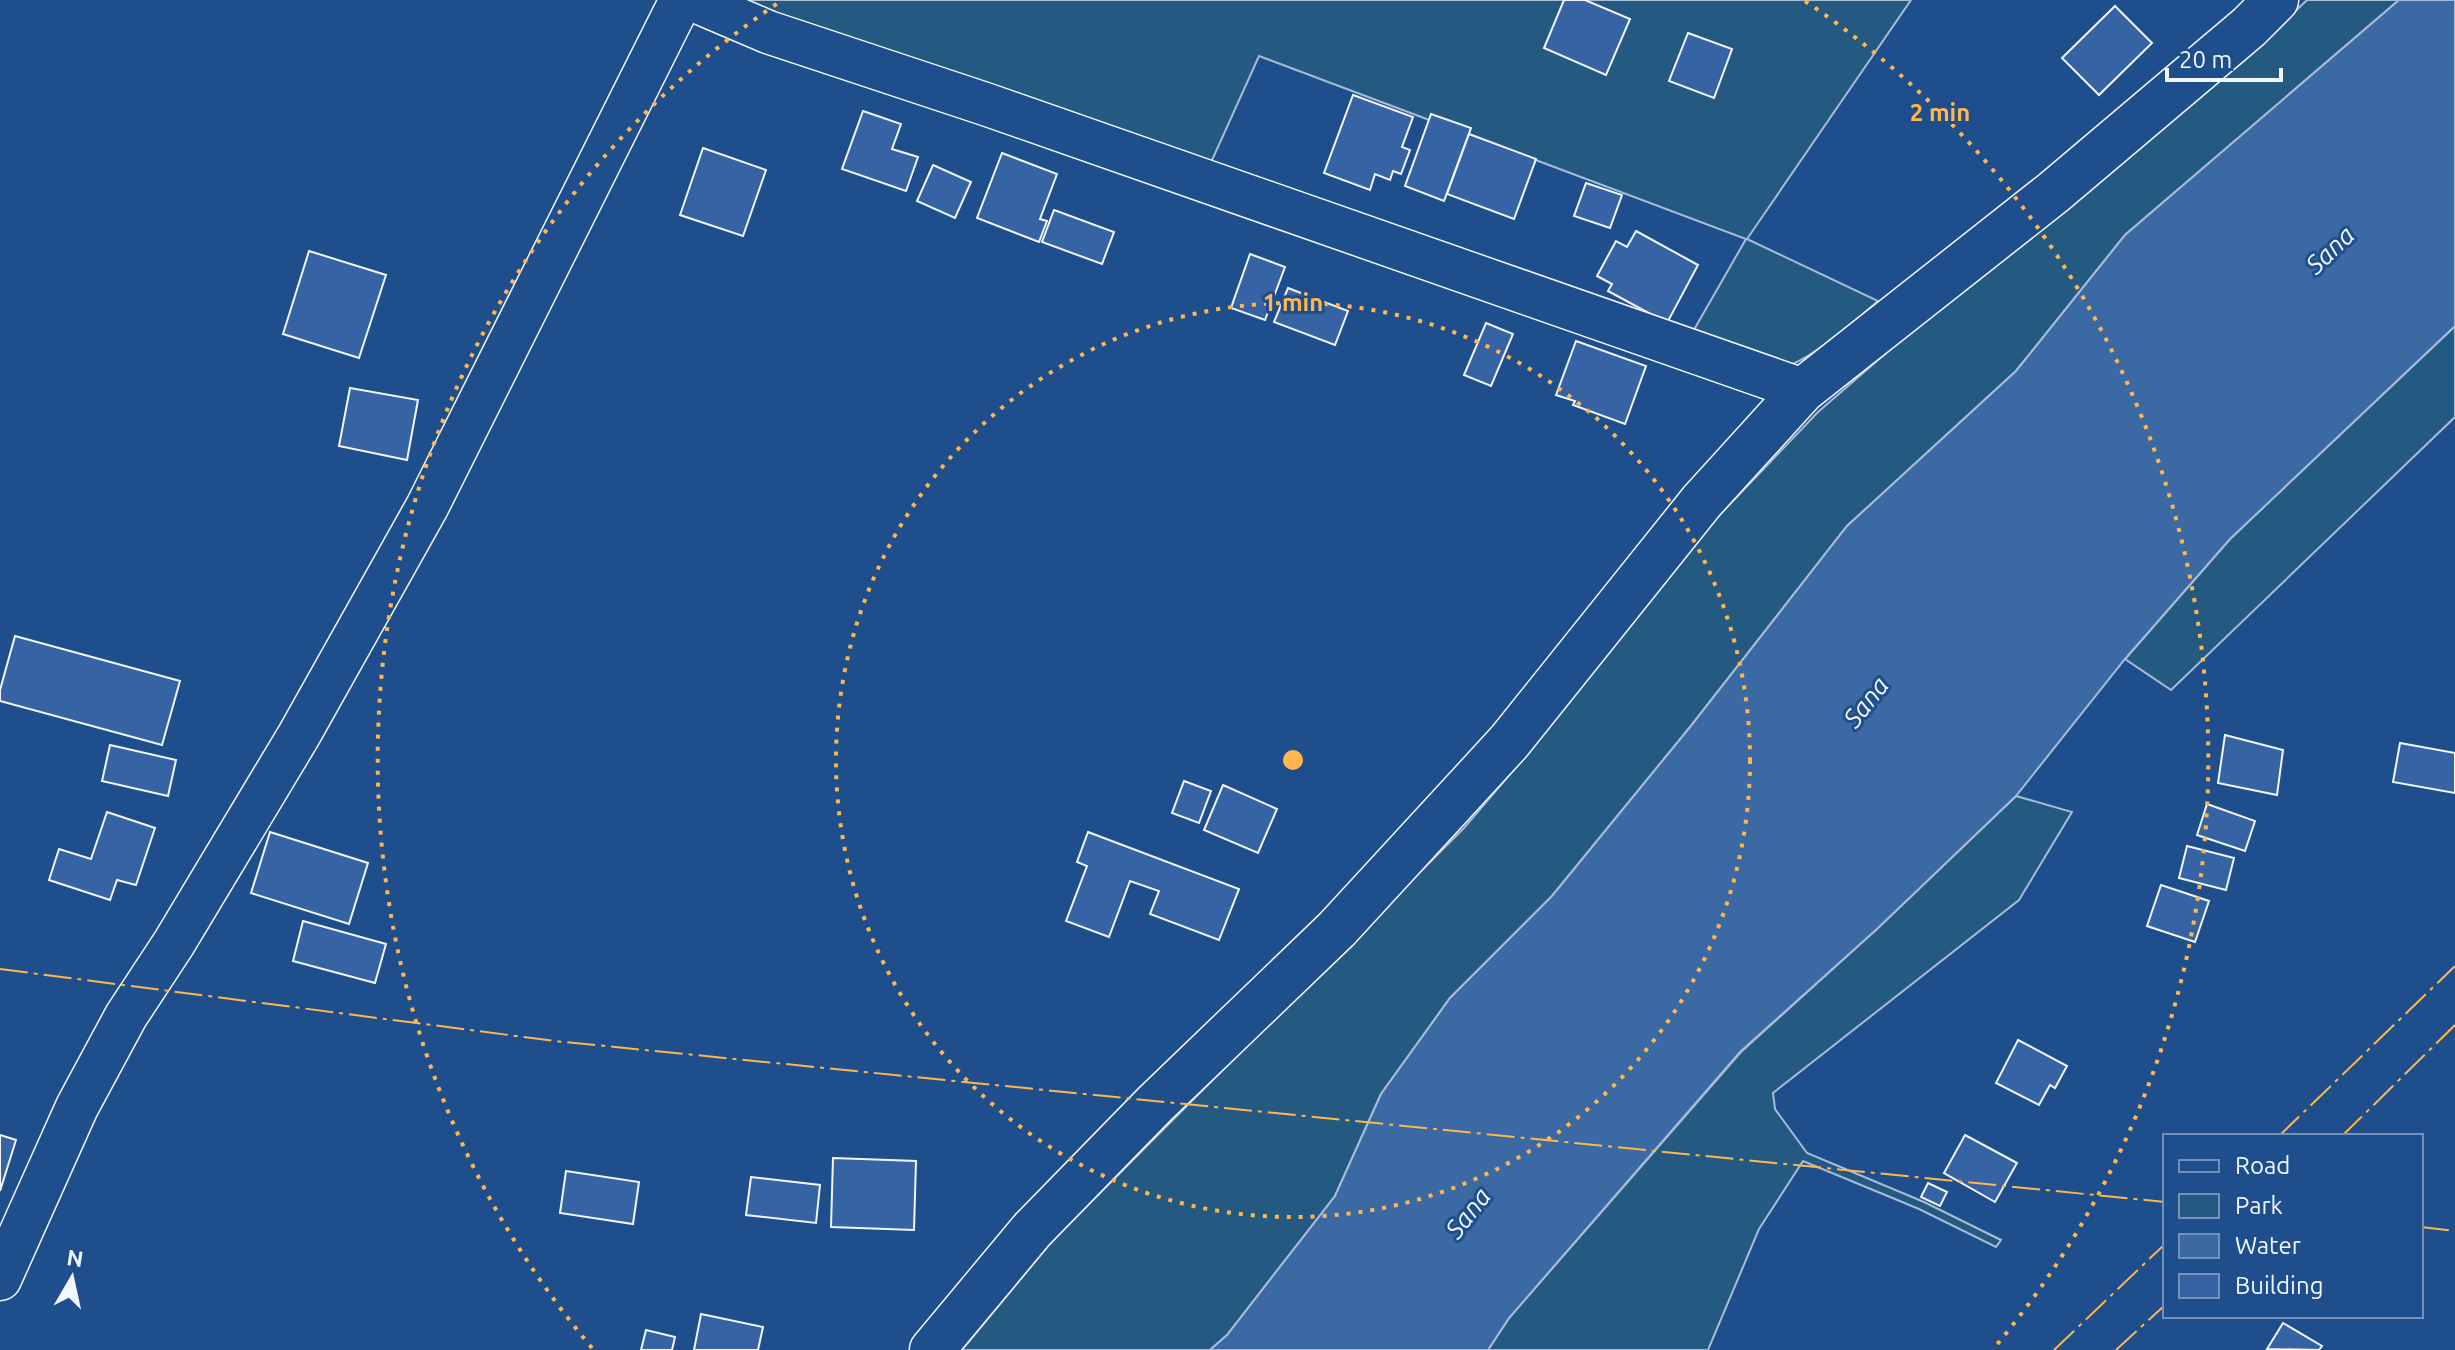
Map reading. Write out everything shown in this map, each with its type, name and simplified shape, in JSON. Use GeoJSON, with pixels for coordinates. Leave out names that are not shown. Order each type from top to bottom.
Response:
{"type":"FeatureCollection","features":[{"type":"Feature","properties":{"kind":"main road"},"geometry":{"type":"LineString","coordinates":[[932,1350],[1032,1230],[1155,1104],[1337,929],[1509,742],[1702,501],[1803,390],[2054,192],[2237,37],[2276,0]]}},
{"type":"Feature","properties":{"kind":"street"},"geometry":{"type":"LineString","coordinates":[[0,1279],[77,1107],[126,1016],[174,943],[299,735],[427,507],[681,0]]}},
{"type":"Feature","properties":{"kind":"street"},"geometry":{"type":"LineString","coordinates":[[693,0],[768,32],[988,105],[1803,390]]}},
{"type":"Feature","properties":{"kind":"green space"},"geometry":{"type":"Polygon","coordinates":[[[725,0],[1911,0],[1747,239],[1878,301],[1827,343],[1796,363],[1782,368],[1760,367],[1687,342],[1746,239],[1259,56],[1204,178],[725,0]]]}},
{"type":"Feature","properties":{"kind":"green space"},"geometry":{"type":"Polygon","coordinates":[[[2307,0],[2399,0],[2125,235],[2016,371],[1847,526],[1690,727],[1552,896],[1450,998],[1381,1094],[1335,1196],[1227,1335],[1210,1350],[962,1350],[1053,1240],[1464,828],[1710,525],[1818,412],[1930,315],[2242,62],[2307,0]]]}},
{"type":"Feature","properties":{"kind":"green space"},"geometry":{"type":"Polygon","coordinates":[[[2455,326],[2455,417],[2171,690],[2125,659],[2230,539],[2455,326]]]}},
{"type":"Feature","properties":{"kind":"green space"},"geometry":{"type":"Polygon","coordinates":[[[2016,796],[2072,812],[2019,900],[1773,1093],[1775,1109],[1807,1153],[1924,1202],[2001,1240],[1996,1247],[1919,1209],[1803,1161],[1759,1229],[1708,1350],[1488,1350],[1509,1318],[1741,1052],[1878,928],[2016,796]]]}},
{"type":"Feature","properties":{"kind":"water","name":"Sana"},"geometry":{"type":"Polygon","coordinates":[[[2399,0],[2455,0],[2455,326],[2230,539],[2125,659],[2016,796],[1878,928],[1740,1052],[1509,1318],[1488,1350],[1210,1350],[1227,1335],[1335,1196],[1381,1094],[1450,998],[1552,896],[1690,727],[1847,526],[2016,371],[2125,235],[2399,0]]]}},
{"type":"Feature","properties":{"kind":"building"},"geometry":{"type":"Polygon","coordinates":[[[1564,0],[1585,0],[1630,19],[1606,75],[1544,48],[1564,0]]]}},
{"type":"Feature","properties":{"kind":"building"},"geometry":{"type":"Polygon","coordinates":[[[2115,6],[2152,43],[2099,95],[2062,58],[2115,6]]]}},
{"type":"Feature","properties":{"kind":"building"},"geometry":{"type":"Polygon","coordinates":[[[1688,33],[1732,49],[1714,98],[1669,81],[1688,33]]]}},
{"type":"Feature","properties":{"kind":"building"},"geometry":{"type":"Polygon","coordinates":[[[1353,95],[1413,117],[1402,147],[1410,150],[1401,174],[1393,171],[1390,180],[1375,174],[1370,190],[1324,173],[1353,95]]]}},
{"type":"Feature","properties":{"kind":"building"},"geometry":{"type":"Polygon","coordinates":[[[863,111],[901,124],[892,149],[918,157],[906,191],[842,169],[863,111]]]}},
{"type":"Feature","properties":{"kind":"building"},"geometry":{"type":"Polygon","coordinates":[[[1431,114],[1471,128],[1444,201],[1405,186],[1431,114]]]}},
{"type":"Feature","properties":{"kind":"building"},"geometry":{"type":"Polygon","coordinates":[[[1469,134],[1536,159],[1514,219],[1447,194],[1469,134]]]}},
{"type":"Feature","properties":{"kind":"building"},"geometry":{"type":"Polygon","coordinates":[[[703,148],[766,170],[743,236],[680,215],[703,148]]]}},
{"type":"Feature","properties":{"kind":"building"},"geometry":{"type":"Polygon","coordinates":[[[1002,153],[1057,174],[1040,219],[1047,221],[1039,242],[977,218],[1002,153]]]}},
{"type":"Feature","properties":{"kind":"building"},"geometry":{"type":"Polygon","coordinates":[[[933,165],[971,182],[955,218],[917,201],[933,165]]]}},
{"type":"Feature","properties":{"kind":"building"},"geometry":{"type":"Polygon","coordinates":[[[1586,183],[1622,195],[1610,228],[1574,216],[1586,183]]]}},
{"type":"Feature","properties":{"kind":"building"},"geometry":{"type":"Polygon","coordinates":[[[1054,210],[1114,232],[1102,264],[1042,242],[1054,210]]]}},
{"type":"Feature","properties":{"kind":"building"},"geometry":{"type":"Polygon","coordinates":[[[1636,231],[1698,265],[1667,323],[1608,291],[1612,284],[1597,276],[1616,241],[1627,247],[1636,231]]]}},
{"type":"Feature","properties":{"kind":"building"},"geometry":{"type":"Polygon","coordinates":[[[309,251],[386,275],[359,358],[283,334],[309,251]]]}},
{"type":"Feature","properties":{"kind":"building"},"geometry":{"type":"Polygon","coordinates":[[[1250,254],[1285,267],[1265,320],[1231,308],[1250,254]]]}},
{"type":"Feature","properties":{"kind":"building"},"geometry":{"type":"Polygon","coordinates":[[[1288,288],[1348,311],[1335,345],[1274,322],[1288,288]]]}},
{"type":"Feature","properties":{"kind":"building"},"geometry":{"type":"Polygon","coordinates":[[[1486,323],[1513,334],[1491,386],[1464,375],[1486,323]]]}},
{"type":"Feature","properties":{"kind":"building"},"geometry":{"type":"Polygon","coordinates":[[[1576,341],[1646,366],[1625,424],[1573,405],[1575,401],[1556,395],[1576,341]]]}},
{"type":"Feature","properties":{"kind":"building"},"geometry":{"type":"Polygon","coordinates":[[[350,388],[418,400],[407,460],[339,446],[350,388]]]}},
{"type":"Feature","properties":{"kind":"building"},"geometry":{"type":"Polygon","coordinates":[[[15,636],[180,681],[162,745],[0,701],[0,690],[15,636]]]}},
{"type":"Feature","properties":{"kind":"building"},"geometry":{"type":"Polygon","coordinates":[[[2225,735],[2283,750],[2277,795],[2218,783],[2225,735]]]}},
{"type":"Feature","properties":{"kind":"building"},"geometry":{"type":"Polygon","coordinates":[[[2400,743],[2455,753],[2455,793],[2393,782],[2400,743]]]}},
{"type":"Feature","properties":{"kind":"building"},"geometry":{"type":"Polygon","coordinates":[[[110,745],[176,760],[168,796],[102,781],[110,745]]]}},
{"type":"Feature","properties":{"kind":"building"},"geometry":{"type":"Polygon","coordinates":[[[1184,781],[1211,791],[1199,823],[1172,813],[1184,781]]]}},
{"type":"Feature","properties":{"kind":"building"},"geometry":{"type":"Polygon","coordinates":[[[1223,785],[1277,809],[1258,853],[1204,830],[1223,785]]]}},
{"type":"Feature","properties":{"kind":"building"},"geometry":{"type":"Polygon","coordinates":[[[2207,804],[2255,821],[2245,851],[2197,835],[2207,804]]]}},
{"type":"Feature","properties":{"kind":"building"},"geometry":{"type":"Polygon","coordinates":[[[107,812],[155,828],[136,885],[117,880],[110,900],[49,880],[59,849],[91,859],[107,812]]]}},
{"type":"Feature","properties":{"kind":"building"},"geometry":{"type":"Polygon","coordinates":[[[270,832],[368,863],[349,924],[251,893],[270,832]]]}},
{"type":"Feature","properties":{"kind":"building"},"geometry":{"type":"Polygon","coordinates":[[[1088,832],[1239,889],[1219,940],[1150,914],[1159,891],[1130,881],[1109,937],[1066,921],[1087,866],[1077,862],[1088,832]]]}},
{"type":"Feature","properties":{"kind":"building"},"geometry":{"type":"Polygon","coordinates":[[[2187,846],[2234,858],[2226,890],[2179,878],[2187,846]]]}},
{"type":"Feature","properties":{"kind":"building"},"geometry":{"type":"Polygon","coordinates":[[[2161,885],[2209,901],[2195,942],[2147,926],[2161,885]]]}},
{"type":"Feature","properties":{"kind":"building"},"geometry":{"type":"Polygon","coordinates":[[[303,921],[386,944],[375,983],[293,961],[303,921]]]}},
{"type":"Feature","properties":{"kind":"building"},"geometry":{"type":"Polygon","coordinates":[[[2018,1040],[2067,1066],[2055,1088],[2050,1085],[2039,1105],[1996,1083],[2018,1040]]]}},
{"type":"Feature","properties":{"kind":"building"},"geometry":{"type":"Polygon","coordinates":[[[0,1135],[16,1140],[0,1191],[0,1135]]]}},
{"type":"Feature","properties":{"kind":"building"},"geometry":{"type":"Polygon","coordinates":[[[1965,1135],[2017,1163],[1995,1202],[1944,1173],[1965,1135]]]}},
{"type":"Feature","properties":{"kind":"building"},"geometry":{"type":"Polygon","coordinates":[[[833,1158],[916,1161],[914,1230],[831,1227],[833,1158]]]}},
{"type":"Feature","properties":{"kind":"building"},"geometry":{"type":"Polygon","coordinates":[[[566,1171],[639,1182],[633,1224],[560,1213],[566,1171]]]}},
{"type":"Feature","properties":{"kind":"building"},"geometry":{"type":"Polygon","coordinates":[[[751,1177],[820,1185],[816,1223],[746,1215],[751,1177]]]}},
{"type":"Feature","properties":{"kind":"building"},"geometry":{"type":"Polygon","coordinates":[[[1928,1183],[1947,1192],[1940,1206],[1921,1197],[1928,1183]]]}},
{"type":"Feature","properties":{"kind":"building"},"geometry":{"type":"Polygon","coordinates":[[[701,1314],[763,1327],[758,1350],[694,1350],[701,1314]]]}},
{"type":"Feature","properties":{"kind":"building"},"geometry":{"type":"Polygon","coordinates":[[[2283,1323],[2322,1346],[2319,1350],[2267,1349],[2283,1323]]]}},
{"type":"Feature","properties":{"kind":"building"},"geometry":{"type":"Polygon","coordinates":[[[646,1330],[675,1337],[672,1350],[641,1350],[646,1330]]]}},
{"type":"Feature","properties":{"kind":"power"},"geometry":{"type":"LineString","coordinates":[[2281,1134],[2455,966]]}},
{"type":"Feature","properties":{"kind":"power"},"geometry":{"type":"LineString","coordinates":[[0,969],[555,1041],[2163,1202]]}},
{"type":"Feature","properties":{"kind":"power"},"geometry":{"type":"LineString","coordinates":[[2344,1134],[2455,1025]]}},
{"type":"Feature","properties":{"kind":"power"},"geometry":{"type":"LineString","coordinates":[[2423,1227],[2455,1231]]}},
{"type":"Feature","properties":{"kind":"power"},"geometry":{"type":"LineString","coordinates":[[2054,1350],[2163,1246]]}},
{"type":"Feature","properties":{"kind":"power"},"geometry":{"type":"LineString","coordinates":[[2116,1350],[2163,1307]]}}]}
